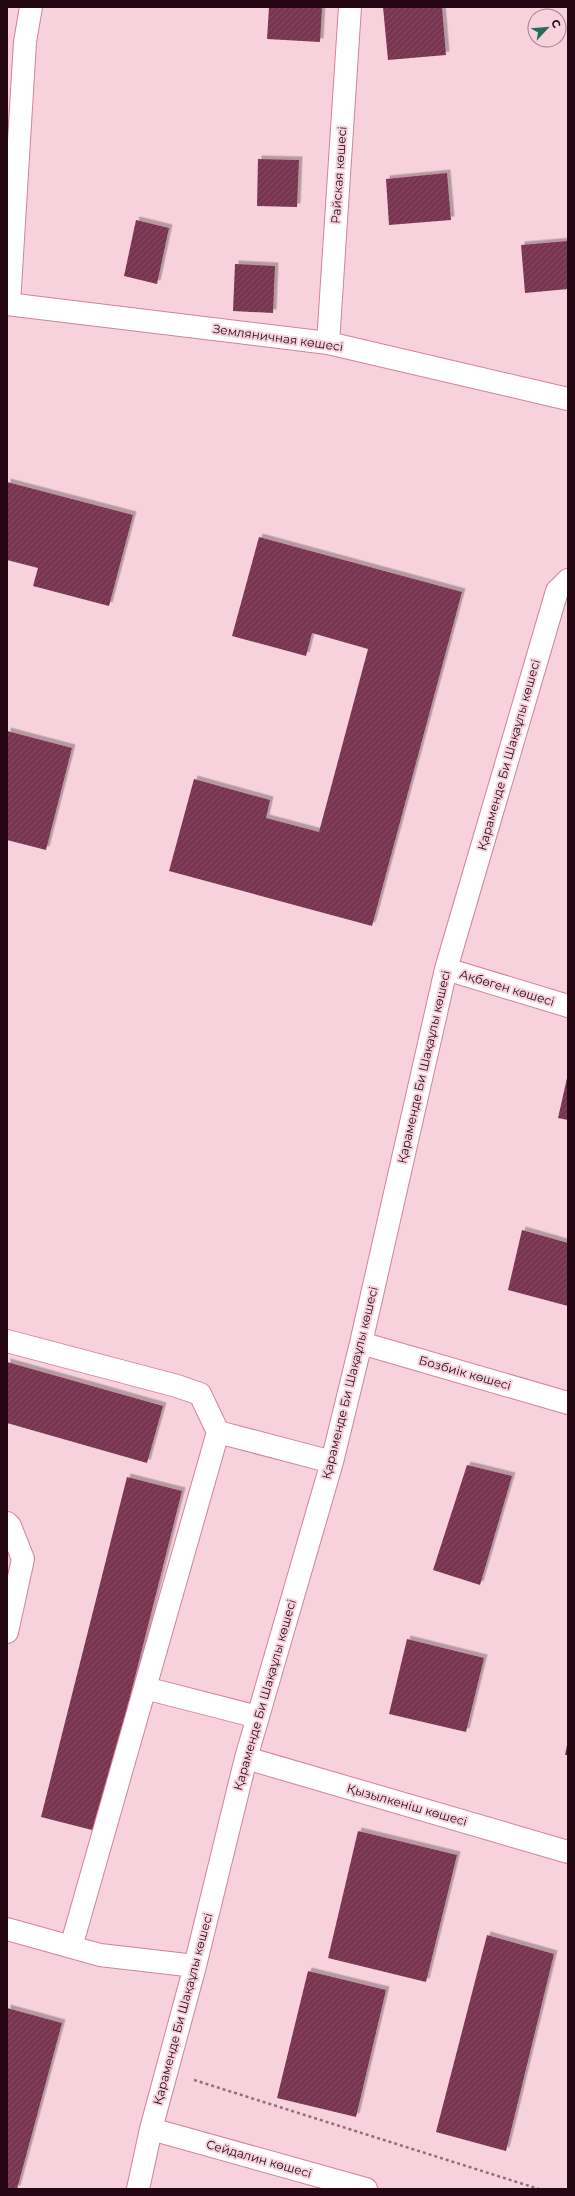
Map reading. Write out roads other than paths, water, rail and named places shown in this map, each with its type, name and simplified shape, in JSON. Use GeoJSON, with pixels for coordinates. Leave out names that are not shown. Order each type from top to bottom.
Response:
{"type":"FeatureCollection","features":[{"type":"Feature","properties":{"kind":"street"},"geometry":{"type":"LineString","coordinates":[[8,304],[25,42],[31,7]]}},
{"type":"Feature","properties":{"kind":"street","name":"Райская көшесі"},"geometry":{"type":"LineString","coordinates":[[328,343],[350,7]]}},
{"type":"Feature","properties":{"kind":"street","name":"Земляничная көшесі"},"geometry":{"type":"LineString","coordinates":[[8,304],[328,343],[568,399]]}},
{"type":"Feature","properties":{"kind":"street","name":"Қараменде Би Шақаұлы көшесі"},"geometry":{"type":"LineString","coordinates":[[138,2189],[151,2129],[195,1966],[246,1758],[332,1462],[361,1343],[446,969],[557,591],[568,580]]}},
{"type":"Feature","properties":{"kind":"street","name":"Ақбөген көшесі"},"geometry":{"type":"LineString","coordinates":[[446,969],[568,1006]]}},
{"type":"Feature","properties":{"kind":"street"},"geometry":{"type":"LineString","coordinates":[[7,1341],[177,1386],[200,1394],[218,1432],[71,1947]]}},
{"type":"Feature","properties":{"kind":"street","name":"Бозбиік көшесі"},"geometry":{"type":"LineString","coordinates":[[361,1343],[568,1403]]}},
{"type":"Feature","properties":{"kind":"street"},"geometry":{"type":"LineString","coordinates":[[218,1432],[332,1462]]}},
{"type":"Feature","properties":{"kind":"street"},"geometry":{"type":"LineString","coordinates":[[7,1523],[10,1526],[23,1559],[7,1632]]}},
{"type":"Feature","properties":{"kind":"street"},"geometry":{"type":"LineString","coordinates":[[145,1688],[258,1717]]}},
{"type":"Feature","properties":{"kind":"street","name":"Қызылкеніш көшесі"},"geometry":{"type":"LineString","coordinates":[[246,1758],[568,1852]]}},
{"type":"Feature","properties":{"kind":"street"},"geometry":{"type":"LineString","coordinates":[[7,1929],[100,1955],[195,1966]]}},
{"type":"Feature","properties":{"kind":"street","name":"Сейдалин көшесі"},"geometry":{"type":"LineString","coordinates":[[151,2129],[366,2189]]}}]}
